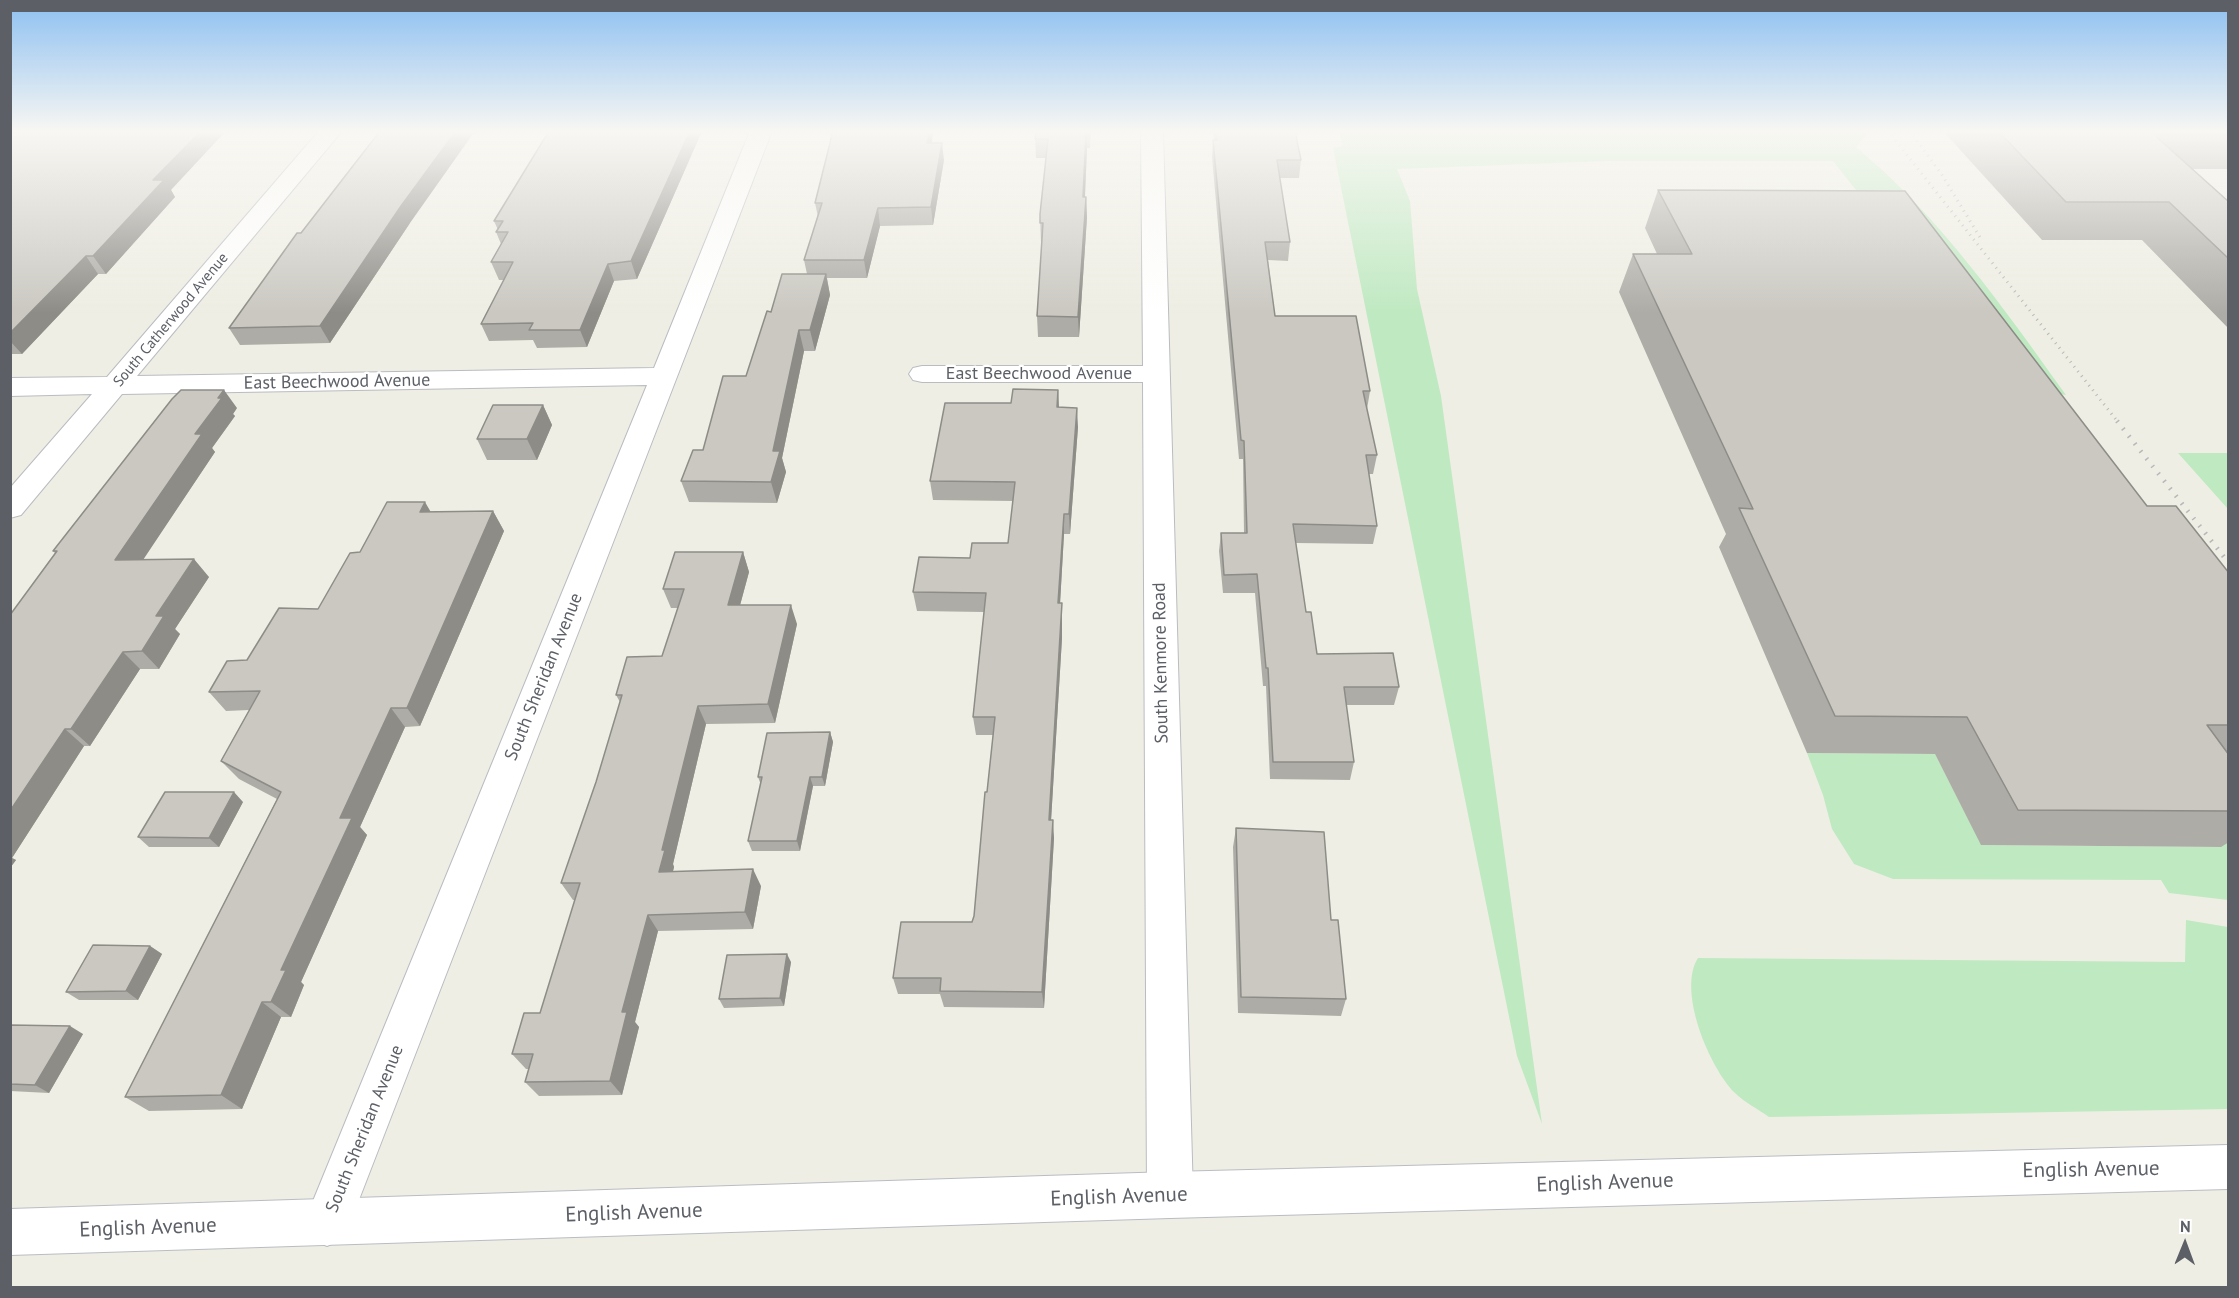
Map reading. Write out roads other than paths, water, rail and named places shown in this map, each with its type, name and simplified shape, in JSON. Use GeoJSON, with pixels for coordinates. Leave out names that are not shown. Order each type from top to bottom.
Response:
{"type":"FeatureCollection","features":[{"type":"Feature","properties":{"kind":"street","name":"South Catherwood Avenue"},"geometry":{"type":"LineString","coordinates":[[10,508],[279,192]]}},
{"type":"Feature","properties":{"kind":"street","name":"South Sheridan Avenue"},"geometry":{"type":"LineString","coordinates":[[327,1223],[737,192]]}},
{"type":"Feature","properties":{"kind":"street","name":"South Kenmore Road"},"geometry":{"type":"LineString","coordinates":[[1153,192],[1170,1195]]}},
{"type":"Feature","properties":{"kind":"street","name":"East Beechwood Avenue"},"geometry":{"type":"LineString","coordinates":[[922,374],[1156,375]]}},
{"type":"Feature","properties":{"kind":"street","name":"East Beechwood Avenue"},"geometry":{"type":"LineString","coordinates":[[10,387],[664,376]]}},
{"type":"Feature","properties":{"kind":"street","name":"English Avenue"},"geometry":{"type":"LineString","coordinates":[[10,1232],[1170,1195],[2229,1167]]}},
{"type":"Feature","properties":{"kind":"railway"},"geometry":{"type":"LineString","coordinates":[[1936,192],[2118,422]]}},
{"type":"Feature","properties":{"kind":"railway"},"geometry":{"type":"LineString","coordinates":[[1952,192],[1981,239]]}},
{"type":"Feature","properties":{"kind":"railway"},"geometry":{"type":"LineString","coordinates":[[2117,421],[2228,562]]}}]}
